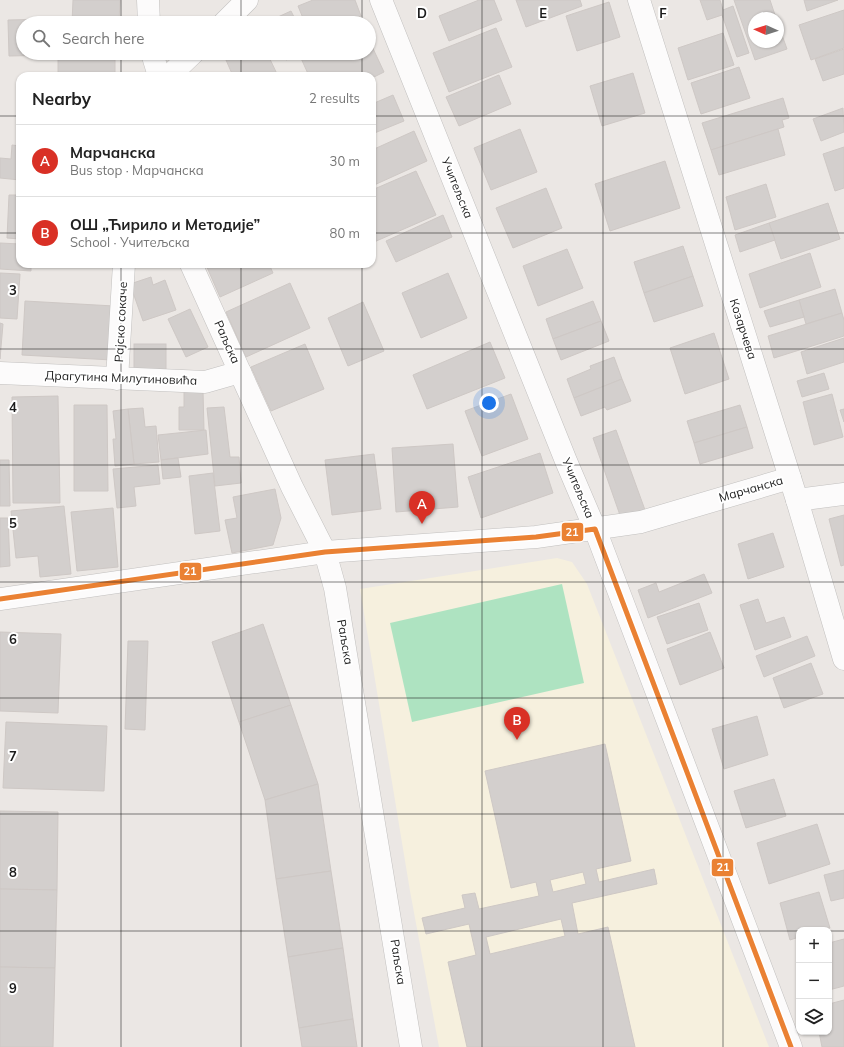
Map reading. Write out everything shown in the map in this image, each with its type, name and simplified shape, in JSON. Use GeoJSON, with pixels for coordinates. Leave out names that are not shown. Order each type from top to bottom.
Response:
{"type":"FeatureCollection","features":[{"type":"Feature","properties":{"kind":"street"},"geometry":{"type":"LineString","coordinates":[[148,0],[149,16]]}},
{"type":"Feature","properties":{"kind":"street"},"geometry":{"type":"LineString","coordinates":[[231,16],[247,0]]}},
{"type":"Feature","properties":{"kind":"street","name":"Учитељска"},"geometry":{"type":"LineString","coordinates":[[382,0],[566,461],[595,529],[791,1047]]}},
{"type":"Feature","properties":{"kind":"street","name":"Козарчева"},"geometry":{"type":"LineString","coordinates":[[639,0],[797,500],[844,659]]}},
{"type":"Feature","properties":{"kind":"street"},"geometry":{"type":"LineString","coordinates":[[154,60],[158,72]]}},
{"type":"Feature","properties":{"kind":"street"},"geometry":{"type":"LineString","coordinates":[[174,72],[186,60]]}},
{"type":"Feature","properties":{"kind":"street","name":"Рајско сокаче"},"geometry":{"type":"LineString","coordinates":[[117,379],[124,268]]}},
{"type":"Feature","properties":{"kind":"street","name":"Раљска"},"geometry":{"type":"LineString","coordinates":[[193,268],[292,487],[325,552],[335,588],[411,1047]]}},
{"type":"Feature","properties":{"kind":"street","name":"Драгутина Милутиновића"},"geometry":{"type":"LineString","coordinates":[[0,373],[205,382],[240,372]]}},
{"type":"Feature","properties":{"kind":"street","name":"Марчанска"},"geometry":{"type":"LineString","coordinates":[[0,599],[325,552],[536,537],[641,522],[790,478]]}},
{"type":"Feature","properties":{"kind":"street","name":"Марчанска"},"geometry":{"type":"LineString","coordinates":[[797,500],[844,494]]}},
{"type":"Feature","properties":{"kind":"shaded area"},"geometry":{"type":"Polygon","coordinates":[[[557,558],[572,562],[587,584],[769,1047],[439,1047],[410,891],[360,589],[557,558]]]}},
{"type":"Feature","properties":{"kind":"green space"},"geometry":{"type":"Polygon","coordinates":[[[562,584],[584,683],[412,722],[390,623],[562,584]]]}},
{"type":"Feature","properties":{"kind":"building"},"geometry":{"type":"Polygon","coordinates":[[[73,0],[120,0],[119,16],[72,16],[73,0]]]}},
{"type":"Feature","properties":{"kind":"building"},"geometry":{"type":"Polygon","coordinates":[[[313,0],[355,0],[361,16],[302,16],[298,6],[313,0]]]}},
{"type":"Feature","properties":{"kind":"building"},"geometry":{"type":"Polygon","coordinates":[[[479,0],[494,0],[502,20],[449,41],[439,16],[479,0]]]}},
{"type":"Feature","properties":{"kind":"building"},"geometry":{"type":"Polygon","coordinates":[[[516,0],[580,0],[582,6],[526,27],[516,0]]]}},
{"type":"Feature","properties":{"kind":"building"},"geometry":{"type":"Polygon","coordinates":[[[700,0],[720,0],[723,10],[733,6],[749,53],[737,57],[722,15],[707,20],[700,0]]]}},
{"type":"Feature","properties":{"kind":"building"},"geometry":{"type":"Polygon","coordinates":[[[734,0],[770,0],[774,12],[748,12],[748,40],[734,0]]]}},
{"type":"Feature","properties":{"kind":"building"},"geometry":{"type":"Polygon","coordinates":[[[804,0],[838,0],[807,11],[804,0]]]}},
{"type":"Feature","properties":{"kind":"building"},"geometry":{"type":"Polygon","coordinates":[[[609,2],[620,37],[577,51],[566,16],[609,2]]]}},
{"type":"Feature","properties":{"kind":"building"},"geometry":{"type":"Polygon","coordinates":[[[844,10],[844,48],[811,60],[799,25],[844,10]]]}},
{"type":"Feature","properties":{"kind":"building"},"geometry":{"type":"Polygon","coordinates":[[[291,11],[294,16],[280,16],[291,11]]]}},
{"type":"Feature","properties":{"kind":"building"},"geometry":{"type":"Polygon","coordinates":[[[8,20],[16,20],[16,56],[9,56],[8,20]]]}},
{"type":"Feature","properties":{"kind":"building"},"geometry":{"type":"Polygon","coordinates":[[[496,28],[512,67],[449,92],[433,53],[496,28]]]}},
{"type":"Feature","properties":{"kind":"building"},"geometry":{"type":"Polygon","coordinates":[[[723,33],[734,65],[688,80],[678,48],[723,33]]]}},
{"type":"Feature","properties":{"kind":"building"},"geometry":{"type":"Polygon","coordinates":[[[784,41],[787,49],[755,60],[751,48],[784,48],[784,41]]]}},
{"type":"Feature","properties":{"kind":"building"},"geometry":{"type":"Polygon","coordinates":[[[844,49],[844,74],[823,81],[815,59],[844,49]]]}},
{"type":"Feature","properties":{"kind":"building"},"geometry":{"type":"Polygon","coordinates":[[[376,55],[384,72],[376,76],[376,72],[307,72],[302,60],[376,60],[376,55]]]}},
{"type":"Feature","properties":{"kind":"building"},"geometry":{"type":"Polygon","coordinates":[[[58,60],[115,60],[115,72],[58,72],[58,60]]]}},
{"type":"Feature","properties":{"kind":"building"},"geometry":{"type":"Polygon","coordinates":[[[226,60],[270,60],[276,72],[231,72],[226,60]]]}},
{"type":"Feature","properties":{"kind":"building"},"geometry":{"type":"Polygon","coordinates":[[[739,67],[750,98],[701,114],[691,83],[739,67]]]}},
{"type":"Feature","properties":{"kind":"building"},"geometry":{"type":"Polygon","coordinates":[[[633,73],[645,113],[602,126],[590,86],[633,73]]]}},
{"type":"Feature","properties":{"kind":"building"},"geometry":{"type":"Polygon","coordinates":[[[499,75],[511,104],[459,126],[446,97],[499,75]]]}},
{"type":"Feature","properties":{"kind":"building"},"geometry":{"type":"Polygon","coordinates":[[[393,95],[404,121],[376,132],[376,102],[393,95]]]}},
{"type":"Feature","properties":{"kind":"building"},"geometry":{"type":"Polygon","coordinates":[[[783,98],[789,118],[782,120],[784,127],[711,150],[702,123],[783,98]]]}},
{"type":"Feature","properties":{"kind":"building"},"geometry":{"type":"Polygon","coordinates":[[[843,108],[844,132],[821,141],[813,119],[843,108]]]}},
{"type":"Feature","properties":{"kind":"building"},"geometry":{"type":"Polygon","coordinates":[[[520,129],[537,172],[491,190],[474,148],[520,129]]]}},
{"type":"Feature","properties":{"kind":"building"},"geometry":{"type":"Polygon","coordinates":[[[778,129],[785,155],[719,175],[711,150],[778,129]]]}},
{"type":"Feature","properties":{"kind":"building"},"geometry":{"type":"Polygon","coordinates":[[[414,131],[427,161],[376,184],[376,148],[414,131]]]}},
{"type":"Feature","properties":{"kind":"building"},"geometry":{"type":"Polygon","coordinates":[[[12,145],[16,146],[16,180],[0,178],[0,158],[11,159],[12,145]]]}},
{"type":"Feature","properties":{"kind":"building"},"geometry":{"type":"Polygon","coordinates":[[[844,147],[844,188],[835,191],[823,154],[844,147]]]}},
{"type":"Feature","properties":{"kind":"building"},"geometry":{"type":"Polygon","coordinates":[[[665,161],[680,208],[610,231],[595,184],[665,161]]]}},
{"type":"Feature","properties":{"kind":"building"},"geometry":{"type":"Polygon","coordinates":[[[416,171],[436,215],[376,241],[376,188],[416,171]]]}},
{"type":"Feature","properties":{"kind":"building"},"geometry":{"type":"Polygon","coordinates":[[[766,184],[776,217],[735,230],[726,197],[766,184]]]}},
{"type":"Feature","properties":{"kind":"building"},"geometry":{"type":"Polygon","coordinates":[[[546,188],[562,228],[513,248],[496,208],[546,188]]]}},
{"type":"Feature","properties":{"kind":"building"},"geometry":{"type":"Polygon","coordinates":[[[9,195],[16,195],[16,239],[7,238],[9,195]]]}},
{"type":"Feature","properties":{"kind":"building"},"geometry":{"type":"Polygon","coordinates":[[[828,203],[840,239],[781,259],[769,223],[828,203]]]}},
{"type":"Feature","properties":{"kind":"building"},"geometry":{"type":"Polygon","coordinates":[[[443,215],[452,237],[396,262],[386,241],[443,215]]]}},
{"type":"Feature","properties":{"kind":"building"},"geometry":{"type":"Polygon","coordinates":[[[769,223],[775,240],[740,252],[735,235],[769,223]]]}},
{"type":"Feature","properties":{"kind":"building"},"geometry":{"type":"Polygon","coordinates":[[[0,243],[16,244],[16,268],[31,268],[31,271],[0,269],[0,243]]]}},
{"type":"Feature","properties":{"kind":"building"},"geometry":{"type":"Polygon","coordinates":[[[683,246],[693,276],[644,293],[634,262],[683,246]]]}},
{"type":"Feature","properties":{"kind":"building"},"geometry":{"type":"Polygon","coordinates":[[[567,249],[583,288],[538,306],[523,266],[567,249]]]}},
{"type":"Feature","properties":{"kind":"building"},"geometry":{"type":"Polygon","coordinates":[[[810,253],[821,287],[760,308],[749,274],[810,253]]]}},
{"type":"Feature","properties":{"kind":"building"},"geometry":{"type":"Polygon","coordinates":[[[207,268],[271,268],[273,273],[220,297],[207,268]]]}},
{"type":"Feature","properties":{"kind":"building"},"geometry":{"type":"Polygon","coordinates":[[[0,273],[20,274],[17,319],[0,318],[0,273]]]}},
{"type":"Feature","properties":{"kind":"building"},"geometry":{"type":"Polygon","coordinates":[[[448,273],[467,318],[421,338],[402,293],[448,273]]]}},
{"type":"Feature","properties":{"kind":"building"},"geometry":{"type":"Polygon","coordinates":[[[693,276],[703,306],[654,322],[644,293],[693,276]]]}},
{"type":"Feature","properties":{"kind":"building"},"geometry":{"type":"Polygon","coordinates":[[[151,277],[153,285],[165,280],[176,310],[143,321],[130,284],[151,277]]]}},
{"type":"Feature","properties":{"kind":"building"},"geometry":{"type":"Polygon","coordinates":[[[290,283],[310,328],[246,357],[226,312],[290,283]]]}},
{"type":"Feature","properties":{"kind":"building"},"geometry":{"type":"Polygon","coordinates":[[[835,289],[842,313],[806,324],[799,300],[835,289]]]}},
{"type":"Feature","properties":{"kind":"building"},"geometry":{"type":"Polygon","coordinates":[[[799,300],[804,317],[770,327],[764,311],[799,300]]]}},
{"type":"Feature","properties":{"kind":"building"},"geometry":{"type":"Polygon","coordinates":[[[25,301],[114,306],[112,360],[22,355],[25,301]]]}},
{"type":"Feature","properties":{"kind":"building"},"geometry":{"type":"Polygon","coordinates":[[[593,301],[601,321],[553,339],[546,319],[593,301]]]}},
{"type":"Feature","properties":{"kind":"building"},"geometry":{"type":"Polygon","coordinates":[[[363,302],[384,351],[348,366],[328,318],[363,302]]]}},
{"type":"Feature","properties":{"kind":"building"},"geometry":{"type":"Polygon","coordinates":[[[190,309],[208,347],[186,357],[168,319],[190,309]]]}},
{"type":"Feature","properties":{"kind":"building"},"geometry":{"type":"Polygon","coordinates":[[[842,313],[844,320],[844,336],[774,358],[768,336],[842,313]]]}},
{"type":"Feature","properties":{"kind":"building"},"geometry":{"type":"Polygon","coordinates":[[[601,321],[609,341],[561,360],[553,339],[601,321]]]}},
{"type":"Feature","properties":{"kind":"building"},"geometry":{"type":"Polygon","coordinates":[[[0,323],[3,324],[0,359],[0,323]]]}},
{"type":"Feature","properties":{"kind":"building"},"geometry":{"type":"Polygon","coordinates":[[[714,333],[729,379],[685,394],[670,348],[714,333]]]}},
{"type":"Feature","properties":{"kind":"building"},"geometry":{"type":"Polygon","coordinates":[[[844,338],[844,362],[807,374],[801,352],[844,338]]]}},
{"type":"Feature","properties":{"kind":"building"},"geometry":{"type":"Polygon","coordinates":[[[490,342],[505,378],[427,409],[413,375],[490,342]]]}},
{"type":"Feature","properties":{"kind":"building"},"geometry":{"type":"Polygon","coordinates":[[[134,344],[166,344],[166,374],[134,374],[134,344]]]}},
{"type":"Feature","properties":{"kind":"building"},"geometry":{"type":"Polygon","coordinates":[[[305,344],[324,389],[271,411],[251,367],[305,344]]]}},
{"type":"Feature","properties":{"kind":"building"},"geometry":{"type":"Polygon","coordinates":[[[614,357],[622,379],[574,398],[567,379],[591,369],[590,366],[614,357]]]}},
{"type":"Feature","properties":{"kind":"building"},"geometry":{"type":"Polygon","coordinates":[[[824,373],[829,389],[802,397],[797,381],[824,373]]]}},
{"type":"Feature","properties":{"kind":"building"},"geometry":{"type":"Polygon","coordinates":[[[622,379],[631,401],[607,410],[605,407],[581,416],[574,398],[622,379]]]}},
{"type":"Feature","properties":{"kind":"building"},"geometry":{"type":"Polygon","coordinates":[[[203,391],[204,430],[179,430],[179,407],[184,407],[184,392],[203,391]]]}},
{"type":"Feature","properties":{"kind":"building"},"geometry":{"type":"Polygon","coordinates":[[[511,394],[528,439],[482,456],[465,411],[511,394]]]}},
{"type":"Feature","properties":{"kind":"building"},"geometry":{"type":"Polygon","coordinates":[[[832,394],[843,437],[814,445],[803,402],[832,394]]]}},
{"type":"Feature","properties":{"kind":"building"},"geometry":{"type":"Polygon","coordinates":[[[58,396],[60,503],[13,503],[12,397],[58,396]]]}},
{"type":"Feature","properties":{"kind":"building"},"geometry":{"type":"Polygon","coordinates":[[[74,405],[107,405],[108,491],[74,491],[74,405]]]}},
{"type":"Feature","properties":{"kind":"building"},"geometry":{"type":"Polygon","coordinates":[[[740,405],[747,427],[694,443],[687,421],[740,405]]]}},
{"type":"Feature","properties":{"kind":"building"},"geometry":{"type":"Polygon","coordinates":[[[224,407],[230,457],[239,457],[241,483],[215,486],[207,408],[224,407]]]}},
{"type":"Feature","properties":{"kind":"building"},"geometry":{"type":"Polygon","coordinates":[[[143,408],[145,427],[156,426],[159,462],[134,464],[128,409],[143,408]]]}},
{"type":"Feature","properties":{"kind":"building"},"geometry":{"type":"Polygon","coordinates":[[[128,409],[134,464],[115,466],[113,439],[116,439],[113,411],[128,409]]]}},
{"type":"Feature","properties":{"kind":"building"},"geometry":{"type":"Polygon","coordinates":[[[844,409],[844,422],[840,410],[844,409]]]}},
{"type":"Feature","properties":{"kind":"building"},"geometry":{"type":"Polygon","coordinates":[[[747,427],[753,448],[700,464],[694,443],[747,427]]]}},
{"type":"Feature","properties":{"kind":"building"},"geometry":{"type":"Polygon","coordinates":[[[206,430],[208,454],[161,460],[158,435],[206,430]]]}},
{"type":"Feature","properties":{"kind":"building"},"geometry":{"type":"Polygon","coordinates":[[[616,430],[645,510],[621,518],[593,438],[616,430]]]}},
{"type":"Feature","properties":{"kind":"building"},"geometry":{"type":"Polygon","coordinates":[[[453,444],[458,507],[396,512],[392,448],[453,444]]]}},
{"type":"Feature","properties":{"kind":"building"},"geometry":{"type":"Polygon","coordinates":[[[540,453],[553,493],[481,518],[468,477],[540,453]]]}},
{"type":"Feature","properties":{"kind":"building"},"geometry":{"type":"Polygon","coordinates":[[[374,454],[381,509],[332,515],[325,460],[374,454]]]}},
{"type":"Feature","properties":{"kind":"building"},"geometry":{"type":"Polygon","coordinates":[[[178,458],[181,477],[163,479],[161,460],[178,458]]]}},
{"type":"Feature","properties":{"kind":"building"},"geometry":{"type":"Polygon","coordinates":[[[0,460],[9,460],[10,506],[0,506],[0,460]]]}},
{"type":"Feature","properties":{"kind":"building"},"geometry":{"type":"Polygon","coordinates":[[[158,465],[160,484],[134,487],[136,506],[117,508],[113,469],[158,465]]]}},
{"type":"Feature","properties":{"kind":"building"},"geometry":{"type":"Polygon","coordinates":[[[213,473],[220,531],[195,534],[189,476],[213,473]]]}},
{"type":"Feature","properties":{"kind":"building"},"geometry":{"type":"Polygon","coordinates":[[[275,489],[281,518],[273,545],[232,553],[225,520],[237,518],[233,497],[275,489]]]}},
{"type":"Feature","properties":{"kind":"building"},"geometry":{"type":"Polygon","coordinates":[[[64,506],[71,574],[40,577],[38,556],[16,558],[11,511],[64,506]]]}},
{"type":"Feature","properties":{"kind":"building"},"geometry":{"type":"Polygon","coordinates":[[[113,508],[118,567],[77,571],[71,512],[113,508]]]}},
{"type":"Feature","properties":{"kind":"building"},"geometry":{"type":"Polygon","coordinates":[[[844,515],[844,565],[841,566],[829,519],[844,515]]]}},
{"type":"Feature","properties":{"kind":"building"},"geometry":{"type":"Polygon","coordinates":[[[0,518],[8,518],[10,566],[0,567],[0,518]]]}},
{"type":"Feature","properties":{"kind":"building"},"geometry":{"type":"Polygon","coordinates":[[[773,533],[784,567],[748,579],[738,544],[773,533]]]}},
{"type":"Feature","properties":{"kind":"building"},"geometry":{"type":"Polygon","coordinates":[[[704,574],[712,593],[648,618],[638,590],[656,583],[659,592],[704,574]]]}},
{"type":"Feature","properties":{"kind":"building"},"geometry":{"type":"Polygon","coordinates":[[[758,599],[766,623],[784,617],[791,637],[755,650],[740,605],[758,599]]]}},
{"type":"Feature","properties":{"kind":"building"},"geometry":{"type":"Polygon","coordinates":[[[699,603],[708,630],[667,644],[657,617],[699,603]]]}},
{"type":"Feature","properties":{"kind":"building"},"geometry":{"type":"Polygon","coordinates":[[[263,624],[291,705],[239,722],[212,642],[263,624]]]}},
{"type":"Feature","properties":{"kind":"building"},"geometry":{"type":"Polygon","coordinates":[[[0,632],[61,634],[58,713],[0,711],[0,632]]]}},
{"type":"Feature","properties":{"kind":"building"},"geometry":{"type":"Polygon","coordinates":[[[710,632],[724,668],[680,685],[667,649],[710,632]]]}},
{"type":"Feature","properties":{"kind":"building"},"geometry":{"type":"Polygon","coordinates":[[[807,636],[815,656],[764,677],[756,656],[807,636]]]}},
{"type":"Feature","properties":{"kind":"building"},"geometry":{"type":"Polygon","coordinates":[[[128,641],[148,641],[145,730],[125,729],[128,641]]]}},
{"type":"Feature","properties":{"kind":"building"},"geometry":{"type":"Polygon","coordinates":[[[811,663],[823,694],[784,708],[773,678],[811,663]]]}},
{"type":"Feature","properties":{"kind":"building"},"geometry":{"type":"Polygon","coordinates":[[[291,705],[318,784],[265,800],[239,722],[291,705]]]}},
{"type":"Feature","properties":{"kind":"building"},"geometry":{"type":"Polygon","coordinates":[[[757,716],[768,755],[724,769],[712,729],[757,716]]]}},
{"type":"Feature","properties":{"kind":"building"},"geometry":{"type":"Polygon","coordinates":[[[6,722],[107,726],[104,791],[3,788],[6,722]]]}},
{"type":"Feature","properties":{"kind":"building"},"geometry":{"type":"Polygon","coordinates":[[[605,744],[631,861],[596,869],[599,882],[654,869],[657,884],[572,903],[578,934],[608,927],[635,1047],[467,1047],[448,962],[476,955],[469,924],[426,934],[422,918],[465,908],[462,895],[475,893],[479,909],[539,896],[536,882],[511,888],[485,771],[605,744]],[[583,872],[550,880],[553,892],[586,884],[583,872]],[[561,919],[486,937],[490,954],[565,936],[561,919]]]}},
{"type":"Feature","properties":{"kind":"building"},"geometry":{"type":"Polygon","coordinates":[[[774,779],[786,816],[746,828],[734,791],[774,779]]]}},
{"type":"Feature","properties":{"kind":"building"},"geometry":{"type":"Polygon","coordinates":[[[318,784],[331,871],[276,879],[265,800],[318,784]]]}},
{"type":"Feature","properties":{"kind":"building"},"geometry":{"type":"Polygon","coordinates":[[[0,811],[58,812],[57,890],[0,889],[0,811]]]}},
{"type":"Feature","properties":{"kind":"building"},"geometry":{"type":"Polygon","coordinates":[[[817,824],[830,864],[769,884],[757,843],[817,824]]]}},
{"type":"Feature","properties":{"kind":"building"},"geometry":{"type":"Polygon","coordinates":[[[844,870],[844,898],[831,901],[824,875],[844,870]]]}},
{"type":"Feature","properties":{"kind":"building"},"geometry":{"type":"Polygon","coordinates":[[[331,871],[343,948],[288,957],[276,879],[331,871]]]}},
{"type":"Feature","properties":{"kind":"building"},"geometry":{"type":"Polygon","coordinates":[[[0,889],[57,890],[55,968],[0,967],[0,889]]]}},
{"type":"Feature","properties":{"kind":"building"},"geometry":{"type":"Polygon","coordinates":[[[819,892],[830,927],[796,927],[796,938],[790,940],[780,903],[819,892]]]}},
{"type":"Feature","properties":{"kind":"building"},"geometry":{"type":"Polygon","coordinates":[[[844,939],[844,986],[832,989],[832,963],[832,942],[844,939]]]}},
{"type":"Feature","properties":{"kind":"building"},"geometry":{"type":"Polygon","coordinates":[[[343,948],[353,1019],[299,1028],[288,957],[343,948]]]}},
{"type":"Feature","properties":{"kind":"building"},"geometry":{"type":"Polygon","coordinates":[[[0,967],[55,968],[53,1047],[0,1047],[0,967]]]}},
{"type":"Feature","properties":{"kind":"building"},"geometry":{"type":"Polygon","coordinates":[[[844,1000],[844,1047],[822,1047],[820,1035],[832,1035],[832,1003],[844,1000]]]}},
{"type":"Feature","properties":{"kind":"building"},"geometry":{"type":"Polygon","coordinates":[[[353,1019],[357,1047],[302,1047],[299,1028],[353,1019]]]}},
{"type":"Feature","properties":{"kind":"transit line","name":"21"},"geometry":{"type":"LineString","coordinates":[[0,599],[325,552],[536,537],[595,529],[791,1047]]}},
{"type":"Feature","properties":{"kind":"place","name":"Марчанска"},"geometry":{"type":"Point","coordinates":[422,524]}},
{"type":"Feature","properties":{"kind":"place","name":"ОШ „Ћирило и Методије”"},"geometry":{"type":"Point","coordinates":[517,740]}}]}
